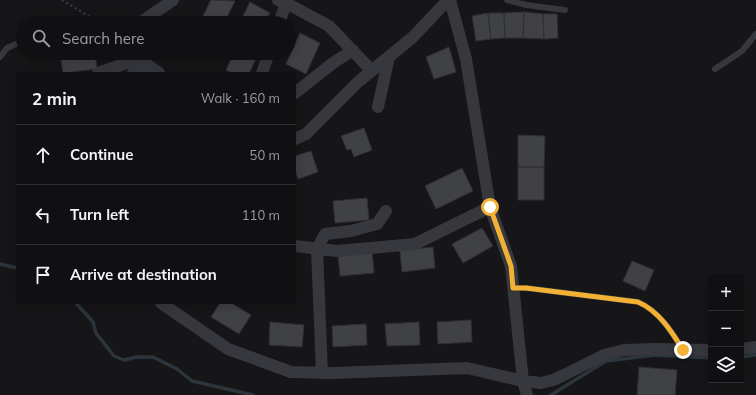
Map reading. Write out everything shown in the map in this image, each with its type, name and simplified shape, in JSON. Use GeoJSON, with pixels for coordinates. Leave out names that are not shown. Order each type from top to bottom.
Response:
{"type":"FeatureCollection","features":[{"type":"Feature","properties":{"kind":"street"},"geometry":{"type":"LineString","coordinates":[[150,16],[173,0]]}},
{"type":"Feature","properties":{"kind":"street"},"geometry":{"type":"LineString","coordinates":[[296,139],[306,134],[358,82],[413,37],[449,0],[466,59],[490,207],[511,266],[523,381],[527,395]]}},
{"type":"Feature","properties":{"kind":"street"},"geometry":{"type":"LineString","coordinates":[[280,16],[282,1],[329,26],[372,71]]}},
{"type":"Feature","properties":{"kind":"street"},"geometry":{"type":"LineString","coordinates":[[296,92],[332,63],[353,50]]}},
{"type":"Feature","properties":{"kind":"street"},"geometry":{"type":"LineString","coordinates":[[378,106],[389,57]]}},
{"type":"Feature","properties":{"kind":"street"},"geometry":{"type":"LineString","coordinates":[[100,72],[126,60]]}},
{"type":"Feature","properties":{"kind":"street"},"geometry":{"type":"LineString","coordinates":[[140,60],[157,72]]}},
{"type":"Feature","properties":{"kind":"street"},"geometry":{"type":"LineString","coordinates":[[262,72],[267,60]]}},
{"type":"Feature","properties":{"kind":"street"},"geometry":{"type":"LineString","coordinates":[[135,72],[148,66]]}},
{"type":"Feature","properties":{"kind":"street"},"geometry":{"type":"LineString","coordinates":[[296,246],[338,251],[415,244],[490,207]]}},
{"type":"Feature","properties":{"kind":"street"},"geometry":{"type":"LineString","coordinates":[[322,373],[317,249],[325,234],[351,231],[377,224],[386,210]]}},
{"type":"Feature","properties":{"kind":"street"},"geometry":{"type":"LineString","coordinates":[[162,304],[228,350],[291,372],[322,373],[467,368],[523,381],[541,383],[553,380],[604,355],[624,350],[654,348],[708,350]]}},
{"type":"Feature","properties":{"kind":"street"},"geometry":{"type":"LineString","coordinates":[[744,349],[756,347]]}},
{"type":"Feature","properties":{"kind":"lane"},"geometry":{"type":"LineString","coordinates":[[507,0],[526,5],[565,10]]}},
{"type":"Feature","properties":{"kind":"lane"},"geometry":{"type":"LineString","coordinates":[[715,69],[742,51],[756,34]]}},
{"type":"Feature","properties":{"kind":"lane"},"geometry":{"type":"LineString","coordinates":[[0,57],[7,48],[16,44]]}},
{"type":"Feature","properties":{"kind":"lane"},"geometry":{"type":"LineString","coordinates":[[513,288],[526,288],[638,302],[651,309],[662,320],[683,350]]}},
{"type":"Feature","properties":{"kind":"path"},"geometry":{"type":"LineString","coordinates":[[62,0],[88,16]]}},
{"type":"Feature","properties":{"kind":"building"},"geometry":{"type":"Polygon","coordinates":[[[211,0],[235,1],[228,16],[203,16],[211,0]]]}},
{"type":"Feature","properties":{"kind":"building"},"geometry":{"type":"Polygon","coordinates":[[[250,2],[270,13],[268,16],[243,16],[250,2]]]}},
{"type":"Feature","properties":{"kind":"building"},"geometry":{"type":"Polygon","coordinates":[[[524,12],[543,14],[544,39],[523,38],[524,12]]]}},
{"type":"Feature","properties":{"kind":"building"},"geometry":{"type":"Polygon","coordinates":[[[524,12],[523,38],[505,38],[504,13],[524,12]]]}},
{"type":"Feature","properties":{"kind":"building"},"geometry":{"type":"Polygon","coordinates":[[[488,13],[504,13],[505,38],[491,39],[488,13]]]}},
{"type":"Feature","properties":{"kind":"building"},"geometry":{"type":"Polygon","coordinates":[[[488,13],[491,39],[476,41],[472,16],[488,13]]]}},
{"type":"Feature","properties":{"kind":"building"},"geometry":{"type":"Polygon","coordinates":[[[543,14],[557,14],[558,38],[544,39],[543,14]]]}},
{"type":"Feature","properties":{"kind":"building"},"geometry":{"type":"Polygon","coordinates":[[[300,33],[320,43],[306,74],[286,64],[288,60],[296,60],[296,42],[300,33]]]}},
{"type":"Feature","properties":{"kind":"building"},"geometry":{"type":"Polygon","coordinates":[[[449,47],[456,72],[434,79],[426,57],[449,47]]]}},
{"type":"Feature","properties":{"kind":"building"},"geometry":{"type":"Polygon","coordinates":[[[61,60],[96,60],[97,69],[63,72],[61,60]]]}},
{"type":"Feature","properties":{"kind":"building"},"geometry":{"type":"Polygon","coordinates":[[[231,60],[256,60],[250,72],[230,72],[226,70],[231,60]]]}},
{"type":"Feature","properties":{"kind":"building"},"geometry":{"type":"Polygon","coordinates":[[[364,128],[372,150],[354,157],[351,149],[347,150],[341,136],[364,128]]]}},
{"type":"Feature","properties":{"kind":"building"},"geometry":{"type":"Polygon","coordinates":[[[518,135],[545,136],[544,167],[518,167],[518,135]]]}},
{"type":"Feature","properties":{"kind":"building"},"geometry":{"type":"Polygon","coordinates":[[[311,151],[318,172],[298,179],[296,173],[296,156],[311,151]]]}},
{"type":"Feature","properties":{"kind":"building"},"geometry":{"type":"Polygon","coordinates":[[[518,167],[544,167],[544,200],[518,200],[518,167]]]}},
{"type":"Feature","properties":{"kind":"building"},"geometry":{"type":"Polygon","coordinates":[[[462,168],[473,191],[436,209],[425,186],[462,168]]]}},
{"type":"Feature","properties":{"kind":"building"},"geometry":{"type":"Polygon","coordinates":[[[367,198],[369,220],[335,223],[333,201],[367,198]]]}},
{"type":"Feature","properties":{"kind":"building"},"geometry":{"type":"Polygon","coordinates":[[[482,228],[493,246],[463,263],[452,244],[482,228]]]}},
{"type":"Feature","properties":{"kind":"building"},"geometry":{"type":"Polygon","coordinates":[[[433,247],[435,268],[402,272],[400,251],[433,247]]]}},
{"type":"Feature","properties":{"kind":"building"},"geometry":{"type":"Polygon","coordinates":[[[372,251],[374,273],[340,276],[338,254],[372,251]]]}},
{"type":"Feature","properties":{"kind":"building"},"geometry":{"type":"Polygon","coordinates":[[[632,261],[654,270],[645,291],[623,281],[632,261]]]}},
{"type":"Feature","properties":{"kind":"building"},"geometry":{"type":"Polygon","coordinates":[[[219,304],[233,304],[251,315],[239,334],[211,317],[219,304]]]}},
{"type":"Feature","properties":{"kind":"building"},"geometry":{"type":"Polygon","coordinates":[[[471,320],[472,342],[438,344],[437,322],[471,320]]]}},
{"type":"Feature","properties":{"kind":"building"},"geometry":{"type":"Polygon","coordinates":[[[270,322],[304,325],[302,347],[269,345],[270,322]]]}},
{"type":"Feature","properties":{"kind":"building"},"geometry":{"type":"Polygon","coordinates":[[[419,322],[420,345],[387,346],[385,324],[419,322]]]}},
{"type":"Feature","properties":{"kind":"building"},"geometry":{"type":"Polygon","coordinates":[[[366,324],[367,345],[333,347],[332,326],[366,324]]]}},
{"type":"Feature","properties":{"kind":"building"},"geometry":{"type":"Polygon","coordinates":[[[639,367],[677,370],[675,395],[637,395],[639,367]]]}},
{"type":"Feature","properties":{"kind":"waterway"},"geometry":{"type":"LineString","coordinates":[[0,264],[16,268]]}},
{"type":"Feature","properties":{"kind":"waterway"},"geometry":{"type":"LineString","coordinates":[[77,304],[93,322],[96,333],[114,356],[124,360],[137,357],[153,357],[177,369],[192,381],[253,395]]}},
{"type":"Feature","properties":{"kind":"waterway"},"geometry":{"type":"LineString","coordinates":[[551,395],[606,361],[655,355],[708,358]]}},
{"type":"Feature","properties":{"kind":"waterway"},"geometry":{"type":"LineString","coordinates":[[744,357],[756,355]]}},
{"type":"Feature","properties":{"kind":"route"},"geometry":{"type":"LineString","coordinates":[[490,207],[511,266],[513,288],[520,287],[638,302],[651,309],[662,320],[683,350]]}}]}
